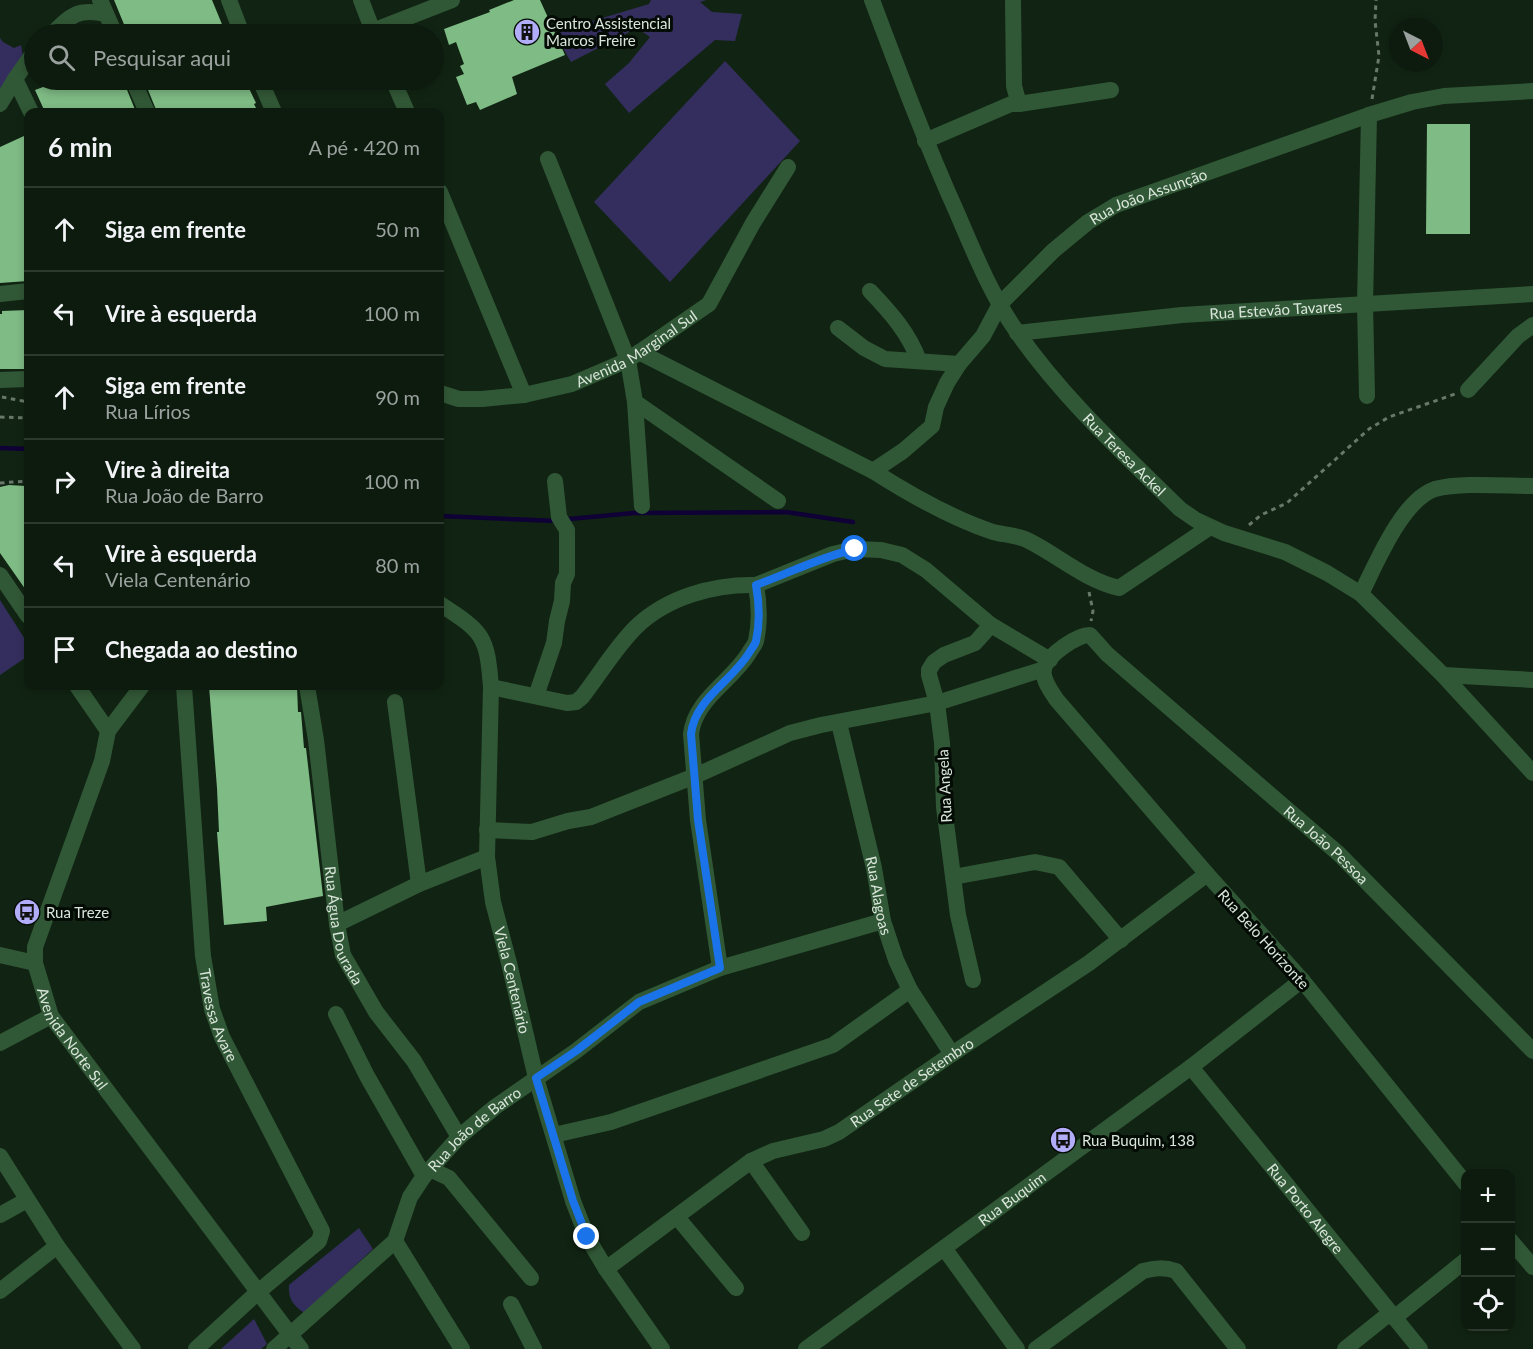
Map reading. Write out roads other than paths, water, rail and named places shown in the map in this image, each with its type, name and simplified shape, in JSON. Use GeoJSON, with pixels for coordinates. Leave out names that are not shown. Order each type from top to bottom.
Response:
{"type":"FeatureCollection","features":[{"type":"Feature","properties":{"kind":"street"},"geometry":{"type":"LineString","coordinates":[[229,0],[238,24]]}},
{"type":"Feature","properties":{"kind":"street"},"geometry":{"type":"LineString","coordinates":[[361,0],[368,24]]}},
{"type":"Feature","properties":{"kind":"street"},"geometry":{"type":"LineString","coordinates":[[393,24],[452,0]]}},
{"type":"Feature","properties":{"kind":"street","name":"Rua Teresa Ackel"},"geometry":{"type":"LineString","coordinates":[[872,0],[925,141],[980,266],[1017,333],[1083,415],[1180,509],[1210,527],[1285,552],[1328,573],[1361,594],[1443,675],[1533,773]]}},
{"type":"Feature","properties":{"kind":"street"},"geometry":{"type":"LineString","coordinates":[[1013,0],[1014,86],[1019,104]]}},
{"type":"Feature","properties":{"kind":"street"},"geometry":{"type":"LineString","coordinates":[[64,24],[87,10],[103,7],[111,24]]}},
{"type":"Feature","properties":{"kind":"street"},"geometry":{"type":"LineString","coordinates":[[0,104],[24,66]]}},
{"type":"Feature","properties":{"kind":"street"},"geometry":{"type":"LineString","coordinates":[[15,79],[29,108]]}},
{"type":"Feature","properties":{"kind":"street"},"geometry":{"type":"LineString","coordinates":[[138,90],[145,108]]}},
{"type":"Feature","properties":{"kind":"street"},"geometry":{"type":"LineString","coordinates":[[264,90],[272,108]]}},
{"type":"Feature","properties":{"kind":"street"},"geometry":{"type":"LineString","coordinates":[[397,90],[405,108]]}},
{"type":"Feature","properties":{"kind":"street"},"geometry":{"type":"LineString","coordinates":[[925,141],[1011,104],[1111,90]]}},
{"type":"Feature","properties":{"kind":"street","name":"Rua João Assunção"},"geometry":{"type":"LineString","coordinates":[[873,471],[903,451],[932,426],[936,407],[946,382],[983,336],[1000,304],[1070,236],[1116,205],[1369,115],[1412,102],[1444,96],[1533,91]]}},
{"type":"Feature","properties":{"kind":"street"},"geometry":{"type":"LineString","coordinates":[[1367,396],[1365,304],[1369,115]]}},
{"type":"Feature","properties":{"kind":"street"},"geometry":{"type":"LineString","coordinates":[[548,159],[634,356],[642,506]]}},
{"type":"Feature","properties":{"kind":"street","name":"Avenida Marginal Sul"},"geometry":{"type":"LineString","coordinates":[[444,394],[459,399],[482,399],[549,391],[572,384],[634,356],[709,304],[753,223],[788,167]]}},
{"type":"Feature","properties":{"kind":"street"},"geometry":{"type":"LineString","coordinates":[[444,202],[524,395]]}},
{"type":"Feature","properties":{"kind":"street"},"geometry":{"type":"LineString","coordinates":[[0,294],[24,291]]}},
{"type":"Feature","properties":{"kind":"street"},"geometry":{"type":"LineString","coordinates":[[870,291],[913,343],[919,361]]}},
{"type":"Feature","properties":{"kind":"street","name":"Rua Estevão Tavares"},"geometry":{"type":"LineString","coordinates":[[1017,333],[1182,315],[1533,294]]}},
{"type":"Feature","properties":{"kind":"street"},"geometry":{"type":"LineString","coordinates":[[1468,390],[1518,336],[1533,324]]}},
{"type":"Feature","properties":{"kind":"street"},"geometry":{"type":"LineString","coordinates":[[838,328],[875,355],[885,359],[959,364]]}},
{"type":"Feature","properties":{"kind":"street"},"geometry":{"type":"LineString","coordinates":[[634,356],[873,471],[905,491],[945,511],[992,532],[1027,539],[1095,580],[1119,588],[1210,527]]}},
{"type":"Feature","properties":{"kind":"street"},"geometry":{"type":"LineString","coordinates":[[0,380],[24,379]]}},
{"type":"Feature","properties":{"kind":"street"},"geometry":{"type":"LineString","coordinates":[[635,402],[778,501]]}},
{"type":"Feature","properties":{"kind":"street"},"geometry":{"type":"LineString","coordinates":[[536,696],[554,643],[563,583],[567,574],[567,530],[559,517],[555,481]]}},
{"type":"Feature","properties":{"kind":"street"},"geometry":{"type":"LineString","coordinates":[[1361,594],[1392,531],[1419,501],[1433,490],[1450,486],[1533,486]]}},
{"type":"Feature","properties":{"kind":"street"},"geometry":{"type":"LineString","coordinates":[[491,687],[567,703],[576,702],[636,627],[655,612],[684,597],[716,588],[756,585],[834,554],[855,549],[881,550],[902,555],[926,570],[991,625],[1047,664]]}},
{"type":"Feature","properties":{"kind":"street"},"geometry":{"type":"LineString","coordinates":[[0,575],[24,610]]}},
{"type":"Feature","properties":{"kind":"street"},"geometry":{"type":"LineString","coordinates":[[720,968],[698,820],[692,724],[699,709],[744,661],[756,642],[759,603],[756,585]]}},
{"type":"Feature","properties":{"kind":"street","name":"Viela Centenário"},"geometry":{"type":"LineString","coordinates":[[444,607],[470,624],[485,644],[491,687],[487,856],[493,902],[536,1078],[573,1201],[587,1237],[606,1269],[662,1349]]}},
{"type":"Feature","properties":{"kind":"street","name":"Rua Angela"},"geometry":{"type":"LineString","coordinates":[[973,980],[958,915],[944,807],[942,742],[937,703],[929,675],[932,665],[944,655],[975,643],[991,625]]}},
{"type":"Feature","properties":{"kind":"street","name":"Rua João Pessoa"},"geometry":{"type":"LineString","coordinates":[[1047,664],[1068,644],[1089,635],[1107,654],[1340,854],[1533,1051]]}},
{"type":"Feature","properties":{"kind":"street"},"geometry":{"type":"LineString","coordinates":[[487,830],[532,832],[568,821],[583,820],[694,776],[790,733],[937,703],[1047,664]]}},
{"type":"Feature","properties":{"kind":"street","name":"Rua Belo Horizonte"},"geometry":{"type":"LineString","coordinates":[[1047,664],[1049,688],[1056,699],[1302,980],[1461,1178]]}},
{"type":"Feature","properties":{"kind":"street"},"geometry":{"type":"LineString","coordinates":[[1443,675],[1533,680]]}},
{"type":"Feature","properties":{"kind":"street"},"geometry":{"type":"LineString","coordinates":[[80,690],[108,731]]}},
{"type":"Feature","properties":{"kind":"street","name":"Avenida Norte Sul"},"geometry":{"type":"LineString","coordinates":[[139,690],[108,731],[102,760],[34,947],[35,963],[51,1016],[301,1349]]}},
{"type":"Feature","properties":{"kind":"street","name":"Travessa Avare"},"geometry":{"type":"LineString","coordinates":[[184,690],[203,956],[212,1009],[222,1037],[322,1231],[319,1241],[258,1292],[196,1349]]}},
{"type":"Feature","properties":{"kind":"street","name":"Rua Água Dourada"},"geometry":{"type":"LineString","coordinates":[[308,690],[344,955],[376,1012],[414,1061],[459,1137]]}},
{"type":"Feature","properties":{"kind":"street"},"geometry":{"type":"LineString","coordinates":[[395,702],[419,884]]}},
{"type":"Feature","properties":{"kind":"street","name":"Rua Alagoas"},"geometry":{"type":"LineString","coordinates":[[839,723],[874,868],[883,921],[896,960],[910,990],[952,1054]]}},
{"type":"Feature","properties":{"kind":"street"},"geometry":{"type":"LineString","coordinates":[[338,924],[419,884],[487,856]]}},
{"type":"Feature","properties":{"kind":"street"},"geometry":{"type":"LineString","coordinates":[[953,877],[1035,862],[1059,867],[1121,940]]}},
{"type":"Feature","properties":{"kind":"street","name":"Rua Sete de Setembro"},"geometry":{"type":"LineString","coordinates":[[606,1269],[751,1161],[773,1151],[818,1141],[839,1132],[1121,940],[1207,874]]}},
{"type":"Feature","properties":{"kind":"street","name":"Rua João de Barro"},"geometry":{"type":"LineString","coordinates":[[395,1241],[410,1197],[427,1172],[459,1137],[495,1107],[576,1051],[639,1002],[720,968],[883,921]]}},
{"type":"Feature","properties":{"kind":"street"},"geometry":{"type":"LineString","coordinates":[[0,955],[35,963]]}},
{"type":"Feature","properties":{"kind":"street","name":"Rua Buquim"},"geometry":{"type":"LineString","coordinates":[[806,1349],[1191,1067],[1302,980]]}},
{"type":"Feature","properties":{"kind":"street"},"geometry":{"type":"LineString","coordinates":[[554,1135],[621,1119],[833,1045],[910,990]]}},
{"type":"Feature","properties":{"kind":"street"},"geometry":{"type":"LineString","coordinates":[[336,1014],[367,1076],[427,1172],[449,1178],[531,1278]]}},
{"type":"Feature","properties":{"kind":"street"},"geometry":{"type":"LineString","coordinates":[[0,1043],[51,1016]]}},
{"type":"Feature","properties":{"kind":"street","name":"Rua Porto Alegre"},"geometry":{"type":"LineString","coordinates":[[1191,1067],[1420,1349]]}},
{"type":"Feature","properties":{"kind":"street"},"geometry":{"type":"LineString","coordinates":[[0,1156],[57,1246],[133,1349]]}},
{"type":"Feature","properties":{"kind":"street"},"geometry":{"type":"LineString","coordinates":[[751,1161],[802,1233]]}},
{"type":"Feature","properties":{"kind":"street"},"geometry":{"type":"LineString","coordinates":[[0,1215],[27,1200]]}},
{"type":"Feature","properties":{"kind":"street"},"geometry":{"type":"LineString","coordinates":[[677,1217],[736,1288]]}},
{"type":"Feature","properties":{"kind":"street"},"geometry":{"type":"LineString","coordinates":[[274,1349],[395,1241],[462,1349]]}},
{"type":"Feature","properties":{"kind":"street"},"geometry":{"type":"LineString","coordinates":[[0,1291],[57,1246]]}},
{"type":"Feature","properties":{"kind":"street"},"geometry":{"type":"LineString","coordinates":[[1515,1246],[1533,1267]]}},
{"type":"Feature","properties":{"kind":"street"},"geometry":{"type":"LineString","coordinates":[[944,1248],[1017,1349]]}},
{"type":"Feature","properties":{"kind":"street"},"geometry":{"type":"LineString","coordinates":[[1345,1349],[1461,1264]]}},
{"type":"Feature","properties":{"kind":"street"},"geometry":{"type":"LineString","coordinates":[[1036,1349],[1143,1271],[1166,1268],[1176,1271],[1238,1349]]}},
{"type":"Feature","properties":{"kind":"street"},"geometry":{"type":"LineString","coordinates":[[511,1304],[534,1349]]}},
{"type":"Feature","properties":{"kind":"waterway"},"geometry":{"type":"LineString","coordinates":[[0,448],[24,449]]}},
{"type":"Feature","properties":{"kind":"waterway"},"geometry":{"type":"LineString","coordinates":[[569,519],[634,513],[786,512],[853,522]]}},
{"type":"Feature","properties":{"kind":"waterway"},"geometry":{"type":"LineString","coordinates":[[444,516],[557,521]]}},
{"type":"Feature","properties":{"kind":"place","name":"Centro Assistencial Marcos Freire"},"geometry":{"type":"Point","coordinates":[527,32]}},
{"type":"Feature","properties":{"kind":"place","name":"Rua Treze"},"geometry":{"type":"Point","coordinates":[27,912]}},
{"type":"Feature","properties":{"kind":"place","name":"Rua Buquim, 138"},"geometry":{"type":"Point","coordinates":[1063,1140]}}]}
